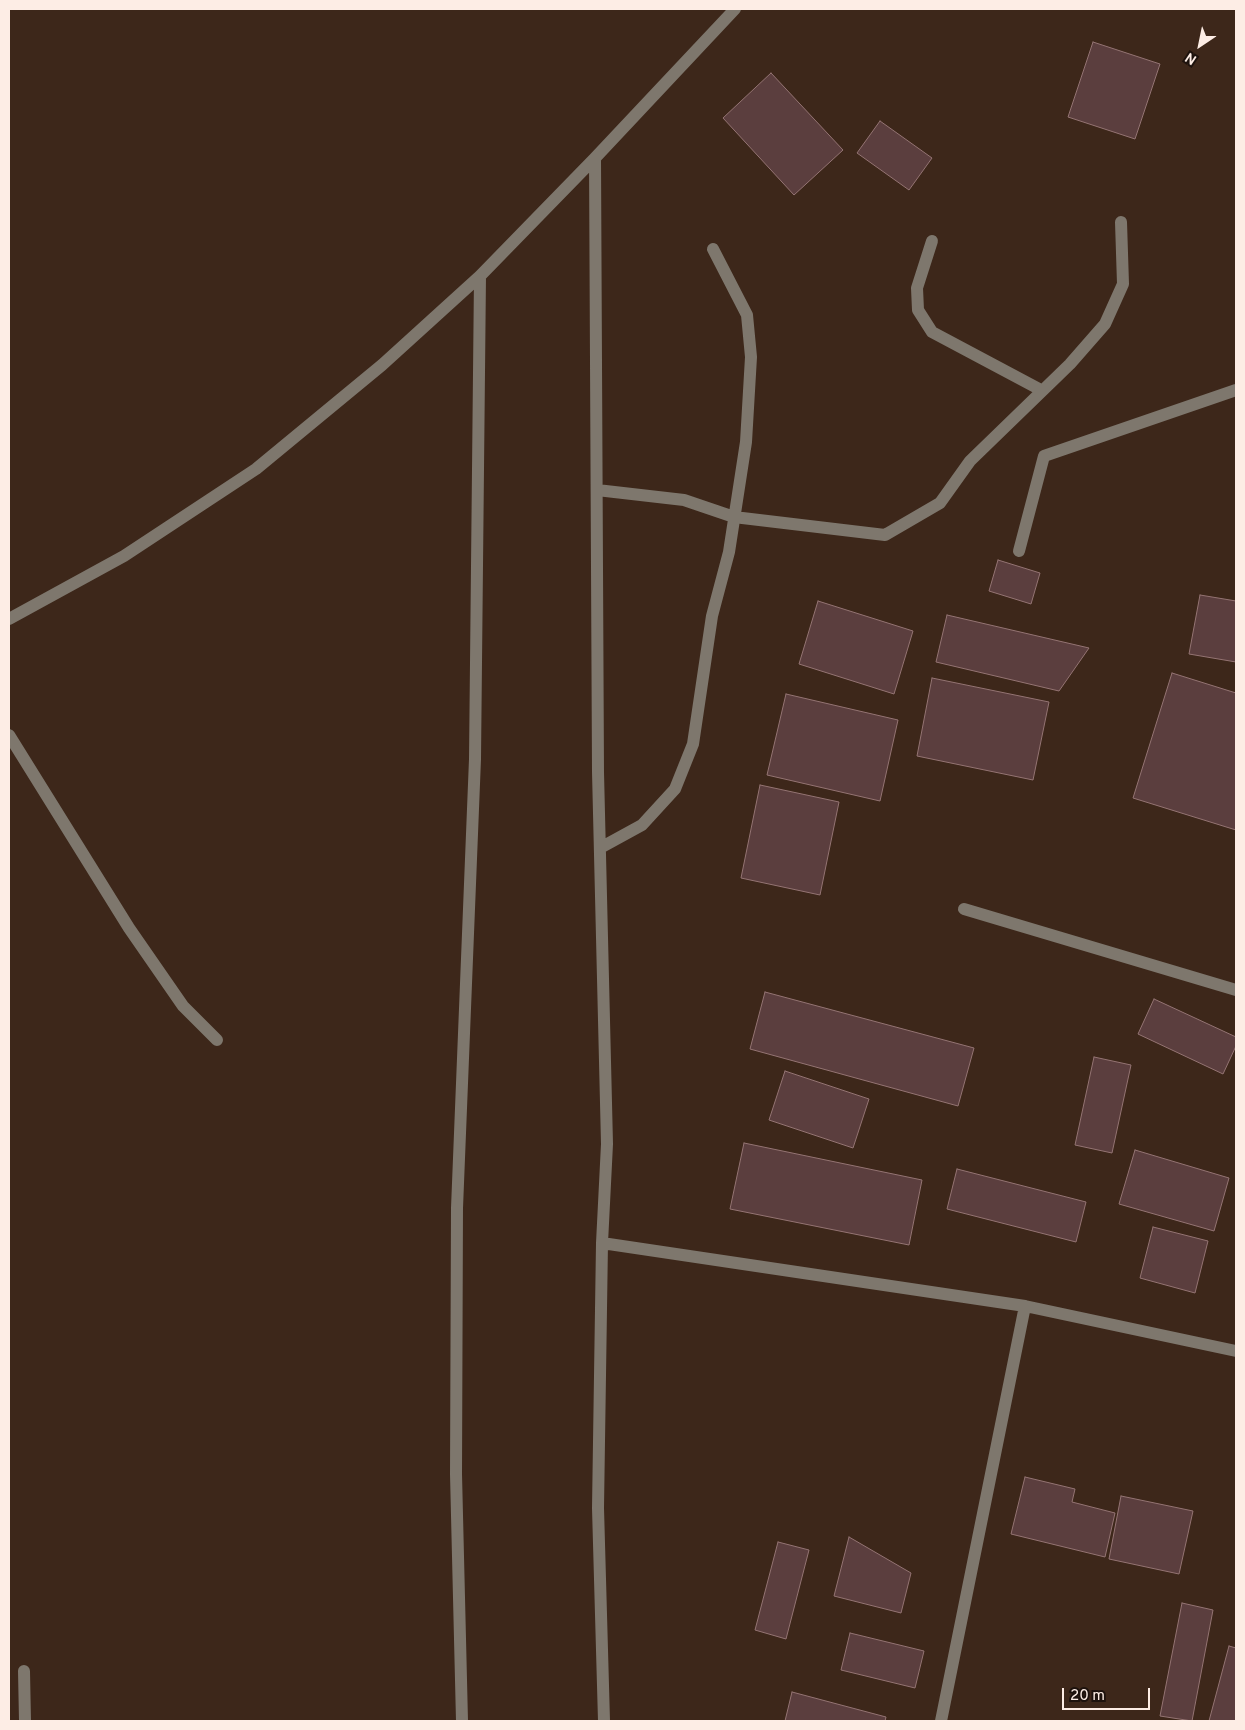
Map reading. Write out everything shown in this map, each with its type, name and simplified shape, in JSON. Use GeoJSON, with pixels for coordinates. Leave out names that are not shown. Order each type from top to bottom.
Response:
{"type":"FeatureCollection","features":[{"type":"Feature","properties":{"kind":"street"},"geometry":{"type":"LineString","coordinates":[[9,619],[124,556],[256,469],[382,365],[480,276],[595,158],[735,9]]}},
{"type":"Feature","properties":{"kind":"street"},"geometry":{"type":"LineString","coordinates":[[595,158],[600,848],[607,1144],[602,1244],[598,1508],[604,1721]]}},
{"type":"Feature","properties":{"kind":"street"},"geometry":{"type":"LineString","coordinates":[[597,490],[684,500],[734,517],[884,535],[940,503],[970,461],[1041,390],[1070,364],[1105,324],[1123,284],[1122,222]]}},
{"type":"Feature","properties":{"kind":"street"},"geometry":{"type":"LineString","coordinates":[[932,242],[917,288],[918,310],[932,332],[1041,390]]}},
{"type":"Feature","properties":{"kind":"street"},"geometry":{"type":"LineString","coordinates":[[600,848],[642,825],[675,789],[693,744],[712,616],[729,552],[746,442],[751,357],[747,315],[713,249]]}},
{"type":"Feature","properties":{"kind":"street"},"geometry":{"type":"LineString","coordinates":[[462,1721],[456,1474],[457,1208],[475,759],[480,276]]}},
{"type":"Feature","properties":{"kind":"street"},"geometry":{"type":"LineString","coordinates":[[1019,551],[1044,456],[1236,390]]}},
{"type":"Feature","properties":{"kind":"street"},"geometry":{"type":"LineString","coordinates":[[9,735],[129,928],[183,1006],[217,1040]]}},
{"type":"Feature","properties":{"kind":"street"},"geometry":{"type":"LineString","coordinates":[[964,909],[1236,990]]}},
{"type":"Feature","properties":{"kind":"street"},"geometry":{"type":"LineString","coordinates":[[602,1244],[1025,1306],[1236,1352]]}},
{"type":"Feature","properties":{"kind":"street"},"geometry":{"type":"LineString","coordinates":[[941,1721],[1025,1306]]}},
{"type":"Feature","properties":{"kind":"street"},"geometry":{"type":"LineString","coordinates":[[24,1671],[25,1721]]}},
{"type":"Feature","properties":{"kind":"building"},"geometry":{"type":"Polygon","coordinates":[[[1093,42],[1160,64],[1135,139],[1068,117],[1093,42]]]}},
{"type":"Feature","properties":{"kind":"building"},"geometry":{"type":"Polygon","coordinates":[[[771,73],[843,150],[794,195],[723,118],[771,73]]]}},
{"type":"Feature","properties":{"kind":"building"},"geometry":{"type":"Polygon","coordinates":[[[880,121],[932,158],[909,190],[857,153],[880,121]]]}},
{"type":"Feature","properties":{"kind":"building"},"geometry":{"type":"Polygon","coordinates":[[[998,560],[1040,573],[1031,604],[989,591],[998,560]]]}},
{"type":"Feature","properties":{"kind":"building"},"geometry":{"type":"Polygon","coordinates":[[[1200,595],[1236,601],[1236,662],[1189,654],[1200,595]]]}},
{"type":"Feature","properties":{"kind":"building"},"geometry":{"type":"Polygon","coordinates":[[[818,601],[913,631],[894,694],[799,664],[818,601]]]}},
{"type":"Feature","properties":{"kind":"building"},"geometry":{"type":"Polygon","coordinates":[[[947,615],[1089,648],[1059,691],[936,662],[947,615]]]}},
{"type":"Feature","properties":{"kind":"building"},"geometry":{"type":"Polygon","coordinates":[[[1172,673],[1236,693],[1236,830],[1133,798],[1172,673]]]}},
{"type":"Feature","properties":{"kind":"building"},"geometry":{"type":"Polygon","coordinates":[[[932,678],[1049,702],[1033,780],[917,756],[932,678]]]}},
{"type":"Feature","properties":{"kind":"building"},"geometry":{"type":"Polygon","coordinates":[[[786,694],[898,720],[880,801],[767,775],[786,694]]]}},
{"type":"Feature","properties":{"kind":"building"},"geometry":{"type":"Polygon","coordinates":[[[760,785],[839,802],[820,895],[741,878],[760,785]]]}},
{"type":"Feature","properties":{"kind":"building"},"geometry":{"type":"Polygon","coordinates":[[[765,992],[974,1048],[958,1106],[750,1049],[765,992]]]}},
{"type":"Feature","properties":{"kind":"building"},"geometry":{"type":"Polygon","coordinates":[[[1154,999],[1236,1037],[1236,1046],[1223,1074],[1138,1034],[1154,999]]]}},
{"type":"Feature","properties":{"kind":"building"},"geometry":{"type":"Polygon","coordinates":[[[1094,1057],[1131,1065],[1112,1153],[1075,1145],[1094,1057]]]}},
{"type":"Feature","properties":{"kind":"building"},"geometry":{"type":"Polygon","coordinates":[[[785,1071],[869,1099],[853,1148],[769,1120],[785,1071]]]}},
{"type":"Feature","properties":{"kind":"building"},"geometry":{"type":"Polygon","coordinates":[[[744,1143],[922,1180],[909,1245],[730,1209],[744,1143]]]}},
{"type":"Feature","properties":{"kind":"building"},"geometry":{"type":"Polygon","coordinates":[[[1135,1150],[1229,1178],[1214,1231],[1119,1204],[1135,1150]]]}},
{"type":"Feature","properties":{"kind":"building"},"geometry":{"type":"Polygon","coordinates":[[[957,1169],[1086,1202],[1076,1242],[947,1209],[957,1169]]]}},
{"type":"Feature","properties":{"kind":"building"},"geometry":{"type":"Polygon","coordinates":[[[1153,1227],[1208,1241],[1195,1293],[1140,1278],[1153,1227]]]}},
{"type":"Feature","properties":{"kind":"building"},"geometry":{"type":"Polygon","coordinates":[[[1025,1477],[1075,1489],[1072,1502],[1115,1513],[1105,1557],[1011,1534],[1025,1477]]]}},
{"type":"Feature","properties":{"kind":"building"},"geometry":{"type":"Polygon","coordinates":[[[1121,1496],[1193,1511],[1179,1574],[1109,1559],[1121,1496]]]}},
{"type":"Feature","properties":{"kind":"building"},"geometry":{"type":"Polygon","coordinates":[[[849,1537],[911,1573],[901,1613],[834,1596],[849,1537]]]}},
{"type":"Feature","properties":{"kind":"building"},"geometry":{"type":"Polygon","coordinates":[[[778,1542],[809,1550],[786,1639],[755,1630],[778,1542]]]}},
{"type":"Feature","properties":{"kind":"building"},"geometry":{"type":"Polygon","coordinates":[[[1182,1603],[1213,1610],[1192,1721],[1160,1716],[1182,1603]]]}},
{"type":"Feature","properties":{"kind":"building"},"geometry":{"type":"Polygon","coordinates":[[[850,1633],[924,1651],[915,1688],[841,1670],[850,1633]]]}},
{"type":"Feature","properties":{"kind":"building"},"geometry":{"type":"Polygon","coordinates":[[[1229,1646],[1236,1648],[1236,1721],[1209,1721],[1229,1646]]]}},
{"type":"Feature","properties":{"kind":"building"},"geometry":{"type":"Polygon","coordinates":[[[792,1692],[886,1717],[885,1721],[785,1721],[792,1692]]]}}]}
